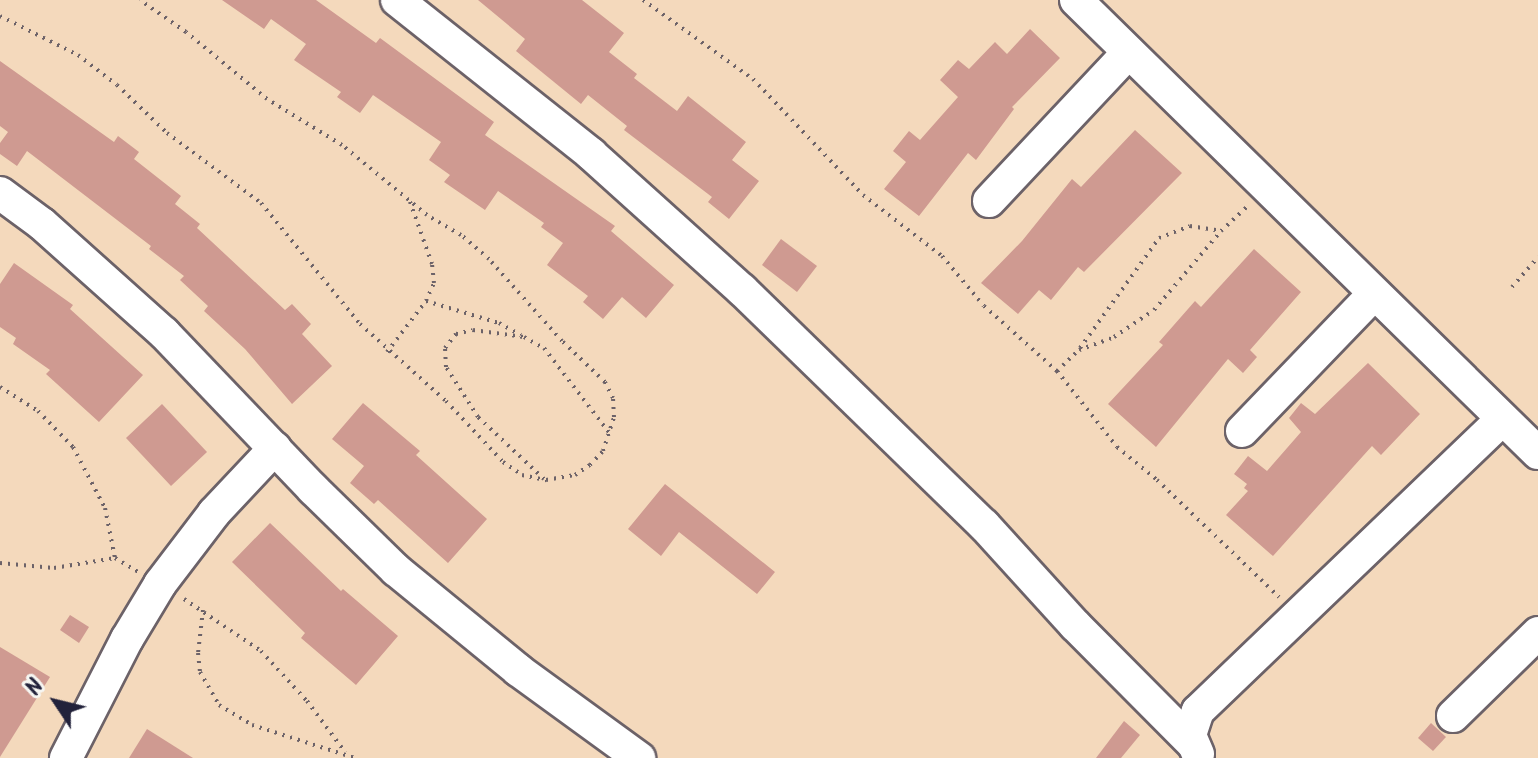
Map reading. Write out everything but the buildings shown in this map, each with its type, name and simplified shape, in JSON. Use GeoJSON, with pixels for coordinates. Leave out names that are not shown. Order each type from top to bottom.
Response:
{"type":"FeatureCollection","features":[{"type":"Feature","properties":{"kind":"street"},"geometry":{"type":"LineString","coordinates":[[397,0],[591,154],[742,290],[984,525],[1196,751]]}},
{"type":"Feature","properties":{"kind":"street"},"geometry":{"type":"LineString","coordinates":[[1076,0],[1538,453]]}},
{"type":"Feature","properties":{"kind":"street"},"geometry":{"type":"LineString","coordinates":[[989,201],[1129,52]]}},
{"type":"Feature","properties":{"kind":"street"},"geometry":{"type":"LineString","coordinates":[[0,193],[42,224],[164,333],[396,570],[518,670],[639,758]]}},
{"type":"Feature","properties":{"kind":"street"},"geometry":{"type":"LineString","coordinates":[[1242,431],[1374,294]]}},
{"type":"Feature","properties":{"kind":"street"},"geometry":{"type":"LineString","coordinates":[[1196,751],[1190,727],[1198,711],[1503,419]]}},
{"type":"Feature","properties":{"kind":"street"},"geometry":{"type":"LineString","coordinates":[[66,758],[127,639],[160,584],[214,513],[275,448]]}},
{"type":"Feature","properties":{"kind":"street"},"geometry":{"type":"LineString","coordinates":[[1453,716],[1538,633]]}},
{"type":"Feature","properties":{"kind":"path"},"geometry":{"type":"LineString","coordinates":[[0,16],[78,55],[117,85],[167,133],[261,203],[337,298],[387,352],[436,392],[503,462],[522,475],[546,480],[575,475],[590,465],[611,435],[613,398],[605,382],[562,341],[476,246],[409,201],[352,152],[267,99],[186,32],[140,0]]}},
{"type":"Feature","properties":{"kind":"path"},"geometry":{"type":"LineString","coordinates":[[643,0],[753,79],[863,195],[929,244],[984,306],[1057,371],[1098,428],[1298,615]]}},
{"type":"Feature","properties":{"kind":"path"},"geometry":{"type":"LineString","coordinates":[[387,352],[426,301],[434,274],[409,201]]}},
{"type":"Feature","properties":{"kind":"path"},"geometry":{"type":"LineString","coordinates":[[1079,350],[1114,337],[1154,310],[1221,231],[1248,206]]}},
{"type":"Feature","properties":{"kind":"path"},"geometry":{"type":"LineString","coordinates":[[1057,371],[1079,350],[1159,238],[1190,226],[1221,231]]}},
{"type":"Feature","properties":{"kind":"path"},"geometry":{"type":"LineString","coordinates":[[1512,287],[1538,257]]}},
{"type":"Feature","properties":{"kind":"path"},"geometry":{"type":"LineString","coordinates":[[426,301],[499,323],[556,359],[582,401],[611,435]]}},
{"type":"Feature","properties":{"kind":"path"},"geometry":{"type":"LineString","coordinates":[[524,337],[464,330],[449,340],[444,358],[478,417],[546,480]]}},
{"type":"Feature","properties":{"kind":"path"},"geometry":{"type":"LineString","coordinates":[[0,387],[38,411],[80,458],[105,508],[115,558]]}},
{"type":"Feature","properties":{"kind":"path"},"geometry":{"type":"LineString","coordinates":[[0,563],[54,568],[115,558],[238,632],[272,662],[345,752]]}},
{"type":"Feature","properties":{"kind":"path"},"geometry":{"type":"LineString","coordinates":[[203,610],[198,653],[200,672],[219,705],[252,725],[345,752],[355,758]]}}]}
